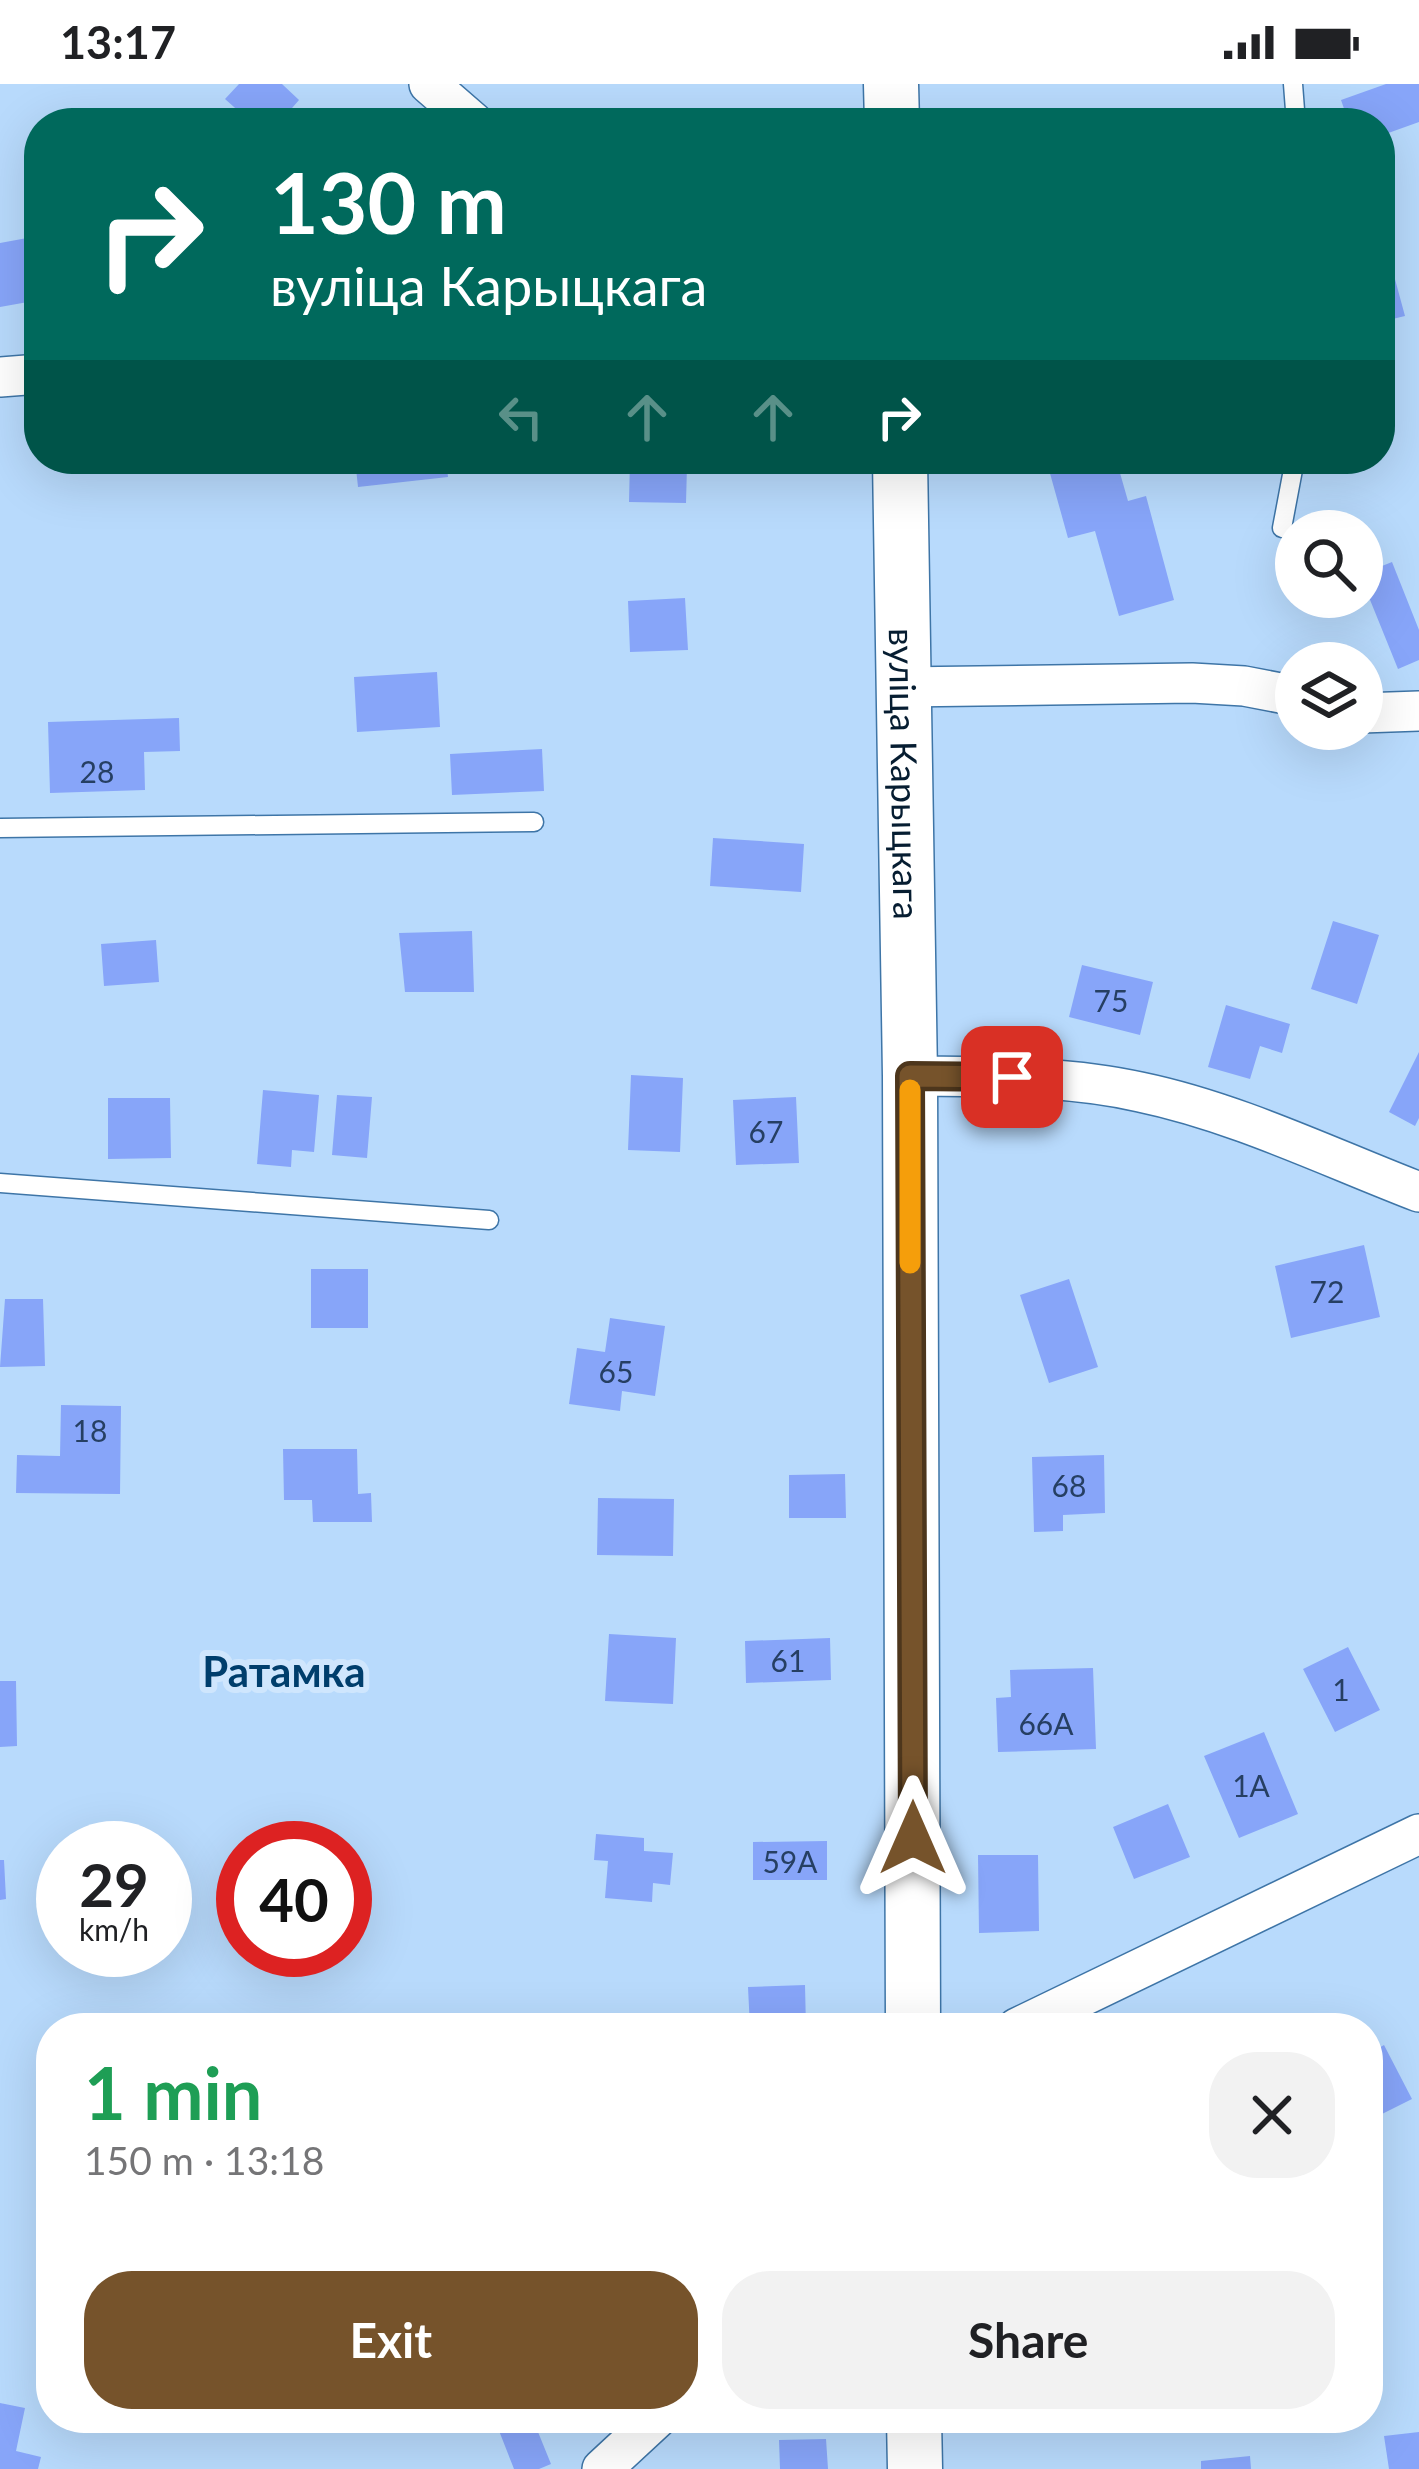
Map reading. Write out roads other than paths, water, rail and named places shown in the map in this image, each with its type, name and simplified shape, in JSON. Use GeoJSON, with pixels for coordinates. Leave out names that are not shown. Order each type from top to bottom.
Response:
{"type":"FeatureCollection","features":[{"type":"Feature","properties":{"kind":"street"},"geometry":{"type":"LineString","coordinates":[[429,84],[457,108]]}},
{"type":"Feature","properties":{"kind":"street","name":"вуліца Карыцкага"},"geometry":{"type":"LineString","coordinates":[[894,474],[910,1076],[913,2013]]}},
{"type":"Feature","properties":{"kind":"street"},"geometry":{"type":"LineString","coordinates":[[901,686],[1192,683],[1275,692]]}},
{"type":"Feature","properties":{"kind":"street"},"geometry":{"type":"LineString","coordinates":[[1383,712],[1419,711]]}},
{"type":"Feature","properties":{"kind":"street"},"geometry":{"type":"LineString","coordinates":[[910,1076],[1012,1077],[1140,1091],[1215,1113],[1419,1192]]}},
{"type":"Feature","properties":{"kind":"street"},"geometry":{"type":"LineString","coordinates":[[1048,2013],[1419,1834]]}},
{"type":"Feature","properties":{"kind":"street"},"geometry":{"type":"LineString","coordinates":[[602,2469],[642,2433]]}},
{"type":"Feature","properties":{"kind":"street"},"geometry":{"type":"LineString","coordinates":[[914,2433],[915,2469]]}},
{"type":"Feature","properties":{"kind":"lane"},"geometry":{"type":"LineString","coordinates":[[1285,510],[1292,474]]}},
{"type":"Feature","properties":{"kind":"lane"},"geometry":{"type":"LineString","coordinates":[[0,828],[534,822]]}},
{"type":"Feature","properties":{"kind":"lane"},"geometry":{"type":"LineString","coordinates":[[0,1183],[489,1220]]}},
{"type":"Feature","properties":{"kind":"district","name":"Ратамка"},"geometry":{"type":"Point","coordinates":[284,1671]}}]}
